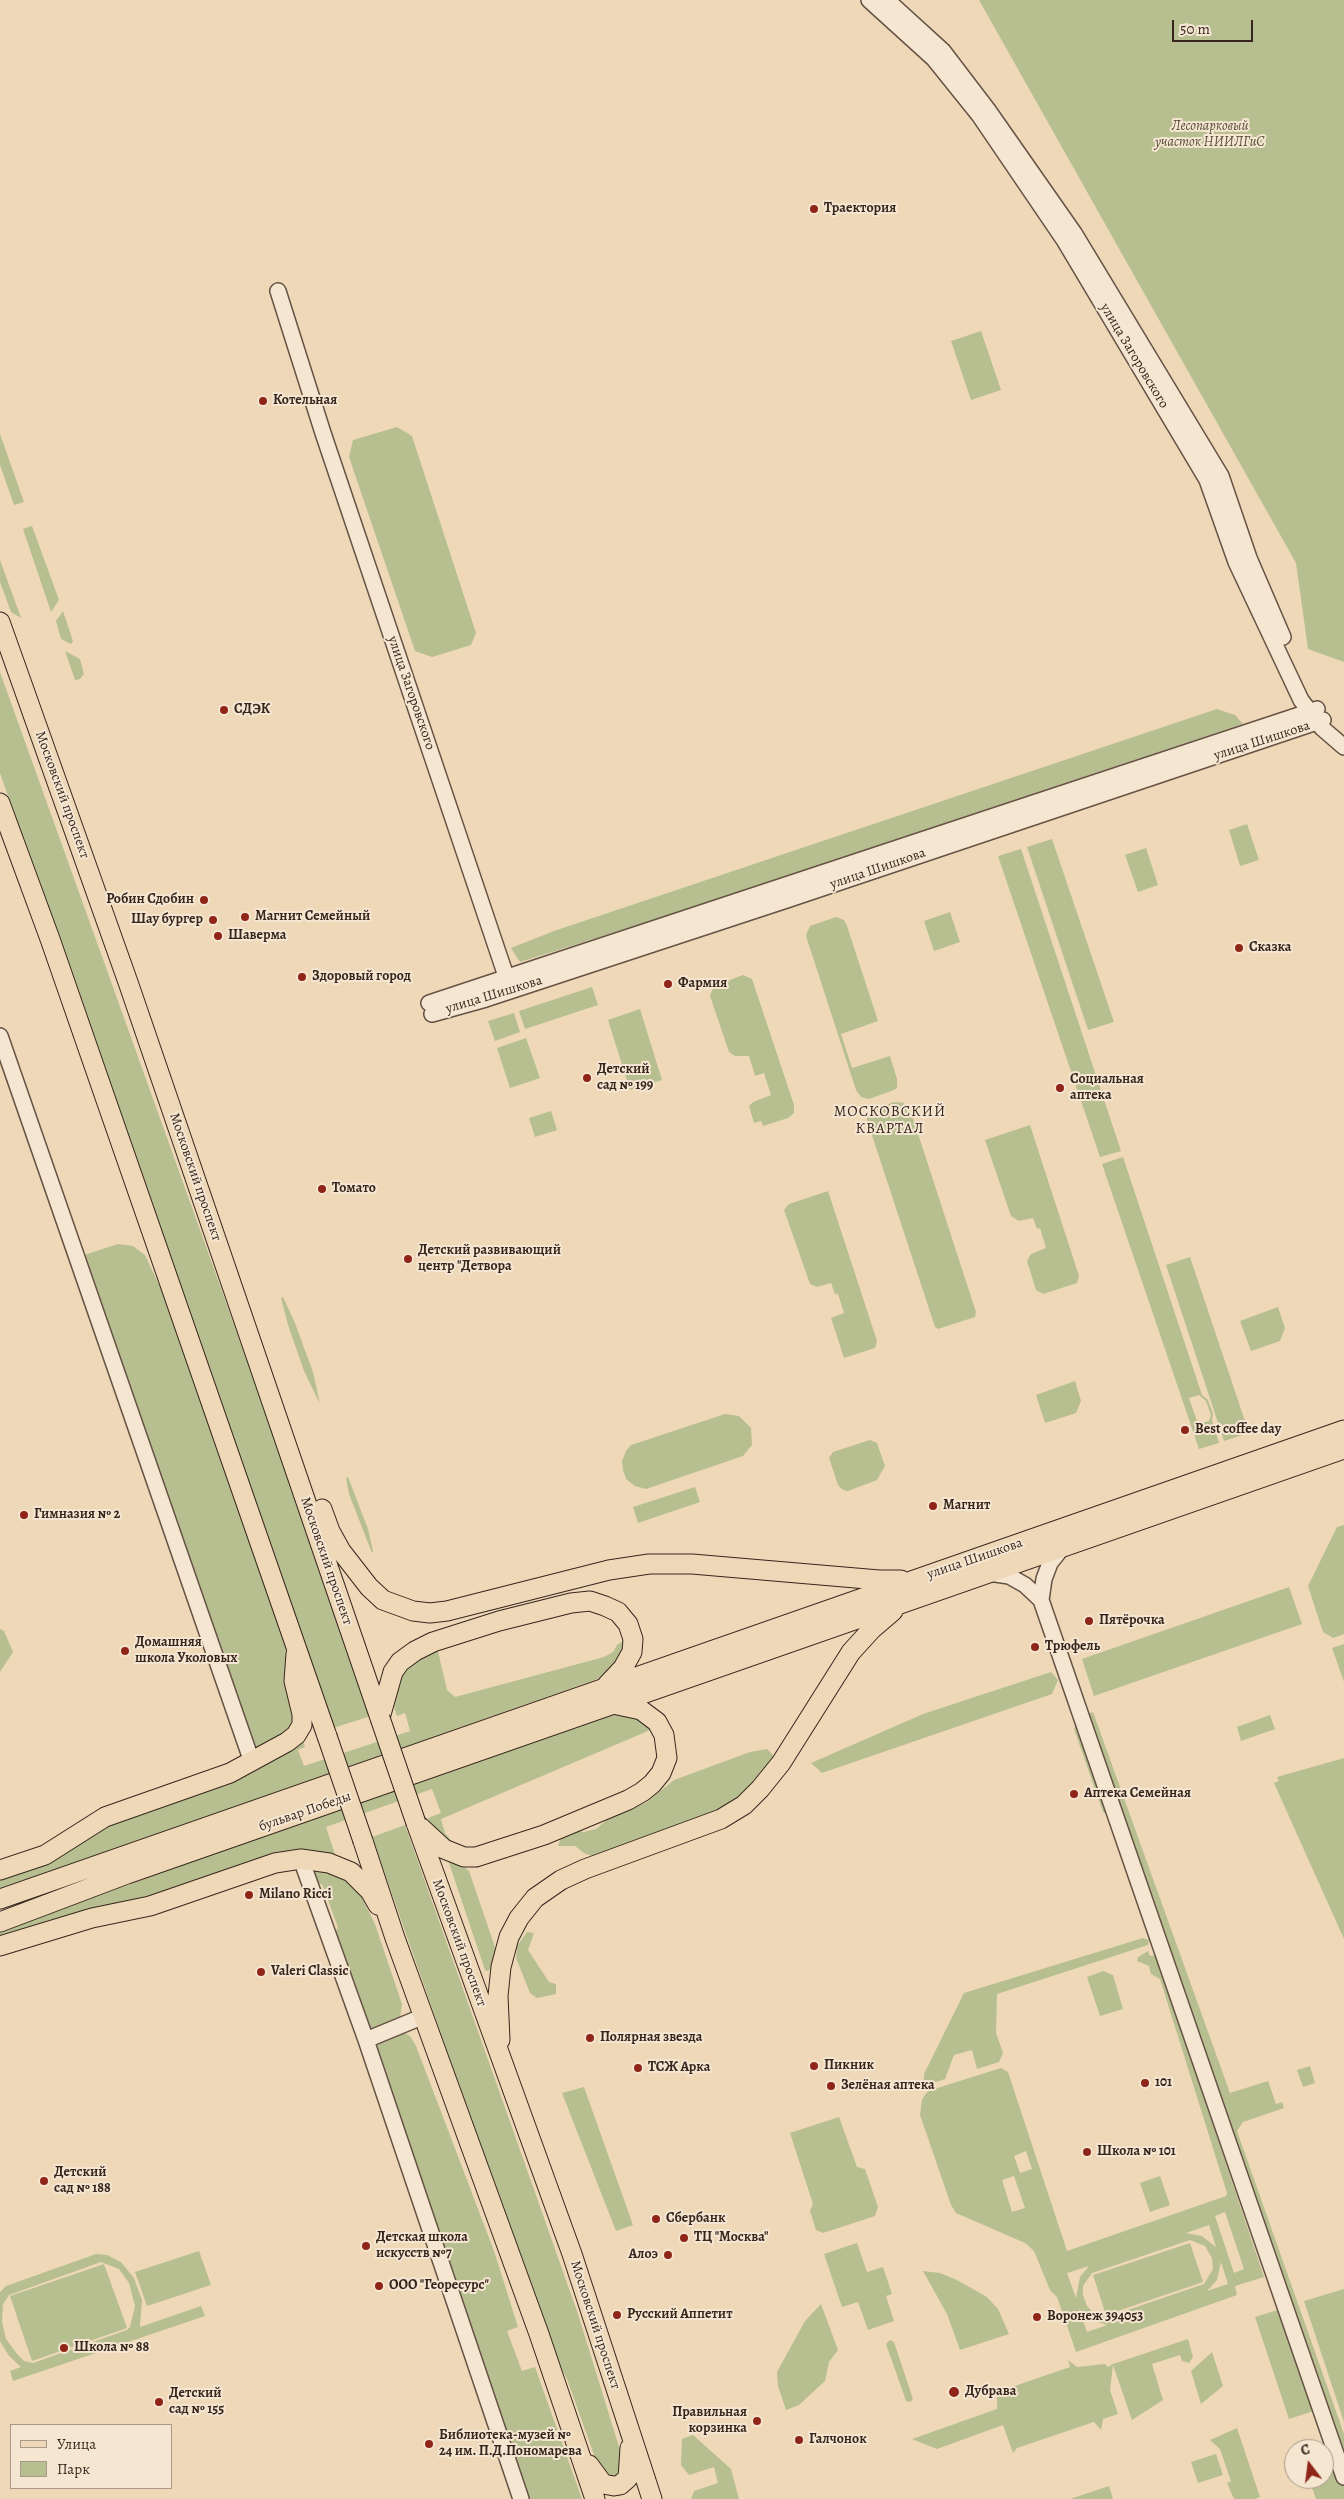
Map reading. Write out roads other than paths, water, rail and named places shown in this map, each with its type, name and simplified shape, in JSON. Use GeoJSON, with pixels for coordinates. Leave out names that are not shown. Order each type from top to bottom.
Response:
{"type":"FeatureCollection","features":[{"type":"Feature","properties":{"kind":"main road","name":"Московский проспект"},"geometry":{"type":"LineString","coordinates":[[0,622],[106,920],[416,1823],[572,2254],[652,2499]]}},
{"type":"Feature","properties":{"kind":"main road"},"geometry":{"type":"LineString","coordinates":[[0,803],[50,939],[297,1645],[395,1938],[539,2334],[595,2499]]}},
{"type":"Feature","properties":{"kind":"main road"},"geometry":{"type":"LineString","coordinates":[[266,1385],[297,1441],[330,1531],[341,1551],[369,1587],[383,1600],[398,1607],[430,1613],[447,1611],[609,1570],[649,1564],[692,1564],[879,1580],[916,1580]]}},
{"type":"Feature","properties":{"kind":"main road","name":"улица Шишкова"},"geometry":{"type":"LineString","coordinates":[[606,1686],[916,1580],[1235,1478],[1309,1452],[1344,1430]]}},
{"type":"Feature","properties":{"kind":"main road","name":"улица Шишкова"},"geometry":{"type":"LineString","coordinates":[[1309,1452],[1344,1450]]}},
{"type":"Feature","properties":{"kind":"main road","name":"улица Шишкова"},"geometry":{"type":"LineString","coordinates":[[612,1704],[1062,1548],[1235,1478]]}},
{"type":"Feature","properties":{"kind":"main road"},"geometry":{"type":"LineString","coordinates":[[380,1718],[393,1672],[400,1662],[415,1651],[432,1642],[499,1621],[571,1603],[590,1601],[605,1606],[618,1612],[628,1624],[633,1639],[632,1652],[623,1668],[606,1686]]}},
{"type":"Feature","properties":{"kind":"main road"},"geometry":{"type":"LineString","coordinates":[[502,2063],[498,1996],[501,1966],[509,1937],[535,1898],[561,1880],[584,1869],[721,1819],[744,1805],[781,1763],[852,1652],[872,1629],[902,1603]]}},
{"type":"Feature","properties":{"kind":"main road"},"geometry":{"type":"LineString","coordinates":[[0,1870],[45,1855],[104,1817],[230,1773],[287,1742],[296,1735],[302,1725],[302,1714],[294,1681],[297,1645]]}},
{"type":"Feature","properties":{"kind":"main road","name":"бульвар Победы"},"geometry":{"type":"LineString","coordinates":[[0,1899],[606,1686]]}},
{"type":"Feature","properties":{"kind":"main road"},"geometry":{"type":"LineString","coordinates":[[416,1823],[444,1849],[464,1857],[476,1857],[516,1846],[642,1792],[652,1784],[661,1772],[667,1758],[664,1735],[658,1722],[641,1710],[612,1704]]}},
{"type":"Feature","properties":{"kind":"main road","name":"бульвар Победы"},"geometry":{"type":"LineString","coordinates":[[0,1922],[127,1874],[612,1704]]}},
{"type":"Feature","properties":{"kind":"main road"},"geometry":{"type":"LineString","coordinates":[[0,1946],[92,1918],[150,1906],[275,1863],[301,1860],[329,1863],[351,1872],[370,1891],[395,1938]]}},
{"type":"Feature","properties":{"kind":"main road"},"geometry":{"type":"LineString","coordinates":[[578,2450],[603,2484],[620,2485],[628,2478],[630,2470],[630,2434]]}},
{"type":"Feature","properties":{"kind":"street","name":"улица Загоровского"},"geometry":{"type":"LineString","coordinates":[[869,0],[940,66],[979,115],[1064,240],[1207,480],[1236,562],[1316,716],[1344,747]]}},
{"type":"Feature","properties":{"kind":"street","name":"улица Загоровского"},"geometry":{"type":"LineString","coordinates":[[887,0],[943,50],[988,110],[1074,233],[1221,476],[1249,558],[1316,716],[1344,736]]}},
{"type":"Feature","properties":{"kind":"street","name":"улица Загоровского"},"geometry":{"type":"LineString","coordinates":[[278,291],[315,407],[507,979]]}},
{"type":"Feature","properties":{"kind":"street","name":"улица Шишкова"},"geometry":{"type":"LineString","coordinates":[[1316,716],[768,906],[486,999],[430,1009],[507,979],[1316,716]]}},
{"type":"Feature","properties":{"kind":"street"},"geometry":{"type":"LineString","coordinates":[[0,1036],[252,1762]]}},
{"type":"Feature","properties":{"kind":"street"},"geometry":{"type":"LineString","coordinates":[[1041,1600],[1044,1580],[1050,1563],[1062,1548]]}},
{"type":"Feature","properties":{"kind":"street"},"geometry":{"type":"LineString","coordinates":[[988,1573],[1009,1576],[1026,1584],[1041,1600],[1344,2477]]}},
{"type":"Feature","properties":{"kind":"street"},"geometry":{"type":"LineString","coordinates":[[301,1860],[366,2040],[521,2499]]}},
{"type":"Feature","properties":{"kind":"street"},"geometry":{"type":"LineString","coordinates":[[366,2040],[424,2016]]}},
{"type":"Feature","properties":{"kind":"place","name":"Траектория"},"geometry":{"type":"Point","coordinates":[814,209]}},
{"type":"Feature","properties":{"kind":"place","name":"Котельная"},"geometry":{"type":"Point","coordinates":[263,401]}},
{"type":"Feature","properties":{"kind":"place","name":"СДЭК"},"geometry":{"type":"Point","coordinates":[224,710]}},
{"type":"Feature","properties":{"kind":"place","name":"Робин Сдобин"},"geometry":{"type":"Point","coordinates":[204,900]}},
{"type":"Feature","properties":{"kind":"place","name":"Магнит Семейный"},"geometry":{"type":"Point","coordinates":[245,917]}},
{"type":"Feature","properties":{"kind":"place","name":"Шау бургер"},"geometry":{"type":"Point","coordinates":[213,920]}},
{"type":"Feature","properties":{"kind":"place","name":"Шаверма"},"geometry":{"type":"Point","coordinates":[218,936]}},
{"type":"Feature","properties":{"kind":"place","name":"Сказка"},"geometry":{"type":"Point","coordinates":[1239,948]}},
{"type":"Feature","properties":{"kind":"place","name":"Здоровый город"},"geometry":{"type":"Point","coordinates":[302,977]}},
{"type":"Feature","properties":{"kind":"place","name":"Фармия"},"geometry":{"type":"Point","coordinates":[668,984]}},
{"type":"Feature","properties":{"kind":"place","name":"Детский сад № 199"},"geometry":{"type":"Point","coordinates":[587,1078]}},
{"type":"Feature","properties":{"kind":"place","name":"Социальная аптека"},"geometry":{"type":"Point","coordinates":[1060,1088]}},
{"type":"Feature","properties":{"kind":"place","name":"Томато"},"geometry":{"type":"Point","coordinates":[322,1189]}},
{"type":"Feature","properties":{"kind":"place","name":"Детский развивающий центр \"Детвора"},"geometry":{"type":"Point","coordinates":[408,1259]}},
{"type":"Feature","properties":{"kind":"place","name":"Best coffee day"},"geometry":{"type":"Point","coordinates":[1185,1430]}},
{"type":"Feature","properties":{"kind":"place","name":"Магнит"},"geometry":{"type":"Point","coordinates":[933,1506]}},
{"type":"Feature","properties":{"kind":"place","name":"Гимназия № 2"},"geometry":{"type":"Point","coordinates":[24,1515]}},
{"type":"Feature","properties":{"kind":"place","name":"Пятёрочка"},"geometry":{"type":"Point","coordinates":[1089,1621]}},
{"type":"Feature","properties":{"kind":"place","name":"Трюфель"},"geometry":{"type":"Point","coordinates":[1035,1647]}},
{"type":"Feature","properties":{"kind":"place","name":"Домашняя школа Уколовых"},"geometry":{"type":"Point","coordinates":[125,1651]}},
{"type":"Feature","properties":{"kind":"place","name":"Аптека Семейная"},"geometry":{"type":"Point","coordinates":[1074,1794]}},
{"type":"Feature","properties":{"kind":"place","name":"Milano Ricci"},"geometry":{"type":"Point","coordinates":[249,1895]}},
{"type":"Feature","properties":{"kind":"place","name":"Valeri Classic"},"geometry":{"type":"Point","coordinates":[261,1972]}},
{"type":"Feature","properties":{"kind":"place","name":"Полярная звезда"},"geometry":{"type":"Point","coordinates":[590,2038]}},
{"type":"Feature","properties":{"kind":"place","name":"Пикник"},"geometry":{"type":"Point","coordinates":[814,2066]}},
{"type":"Feature","properties":{"kind":"place","name":"ТСЖ Арка"},"geometry":{"type":"Point","coordinates":[638,2068]}},
{"type":"Feature","properties":{"kind":"place","name":"101"},"geometry":{"type":"Point","coordinates":[1145,2083]}},
{"type":"Feature","properties":{"kind":"place","name":"Зелёная аптека"},"geometry":{"type":"Point","coordinates":[831,2086]}},
{"type":"Feature","properties":{"kind":"place","name":"Школа № 101"},"geometry":{"type":"Point","coordinates":[1087,2152]}},
{"type":"Feature","properties":{"kind":"place","name":"Детский сад № 188"},"geometry":{"type":"Point","coordinates":[44,2181]}},
{"type":"Feature","properties":{"kind":"place","name":"Сбербанк"},"geometry":{"type":"Point","coordinates":[656,2219]}},
{"type":"Feature","properties":{"kind":"place","name":"ТЦ \"Москва\""},"geometry":{"type":"Point","coordinates":[684,2238]}},
{"type":"Feature","properties":{"kind":"place","name":"Детская школа искусств №7"},"geometry":{"type":"Point","coordinates":[366,2246]}},
{"type":"Feature","properties":{"kind":"place","name":"Алоэ"},"geometry":{"type":"Point","coordinates":[668,2255]}},
{"type":"Feature","properties":{"kind":"place","name":"ООО \"Георесурс\""},"geometry":{"type":"Point","coordinates":[379,2286]}},
{"type":"Feature","properties":{"kind":"place","name":"Русский Аппетит"},"geometry":{"type":"Point","coordinates":[617,2315]}},
{"type":"Feature","properties":{"kind":"place","name":"Воронеж 394053"},"geometry":{"type":"Point","coordinates":[1037,2317]}},
{"type":"Feature","properties":{"kind":"place","name":"Школа № 88"},"geometry":{"type":"Point","coordinates":[64,2348]}},
{"type":"Feature","properties":{"kind":"place","name":"Дубрава"},"geometry":{"type":"Point","coordinates":[954,2392]}},
{"type":"Feature","properties":{"kind":"place","name":"Детский сад № 155"},"geometry":{"type":"Point","coordinates":[159,2402]}},
{"type":"Feature","properties":{"kind":"place","name":"Правильная корзинка"},"geometry":{"type":"Point","coordinates":[757,2421]}},
{"type":"Feature","properties":{"kind":"place","name":"Галчонок"},"geometry":{"type":"Point","coordinates":[799,2440]}},
{"type":"Feature","properties":{"kind":"place","name":"Библиотека-музей № 24 им. П.Д.Пономарева"},"geometry":{"type":"Point","coordinates":[429,2444]}},
{"type":"Feature","properties":{"kind":"district","name":"МОСКОВСКИЙ КВАРТАЛ"},"geometry":{"type":"Point","coordinates":[890,1120]}},
{"type":"Feature","properties":{"kind":"park label","name":"Лесопарковый участок НИИЛГиС"},"geometry":{"type":"Point","coordinates":[1210,136]}}]}
